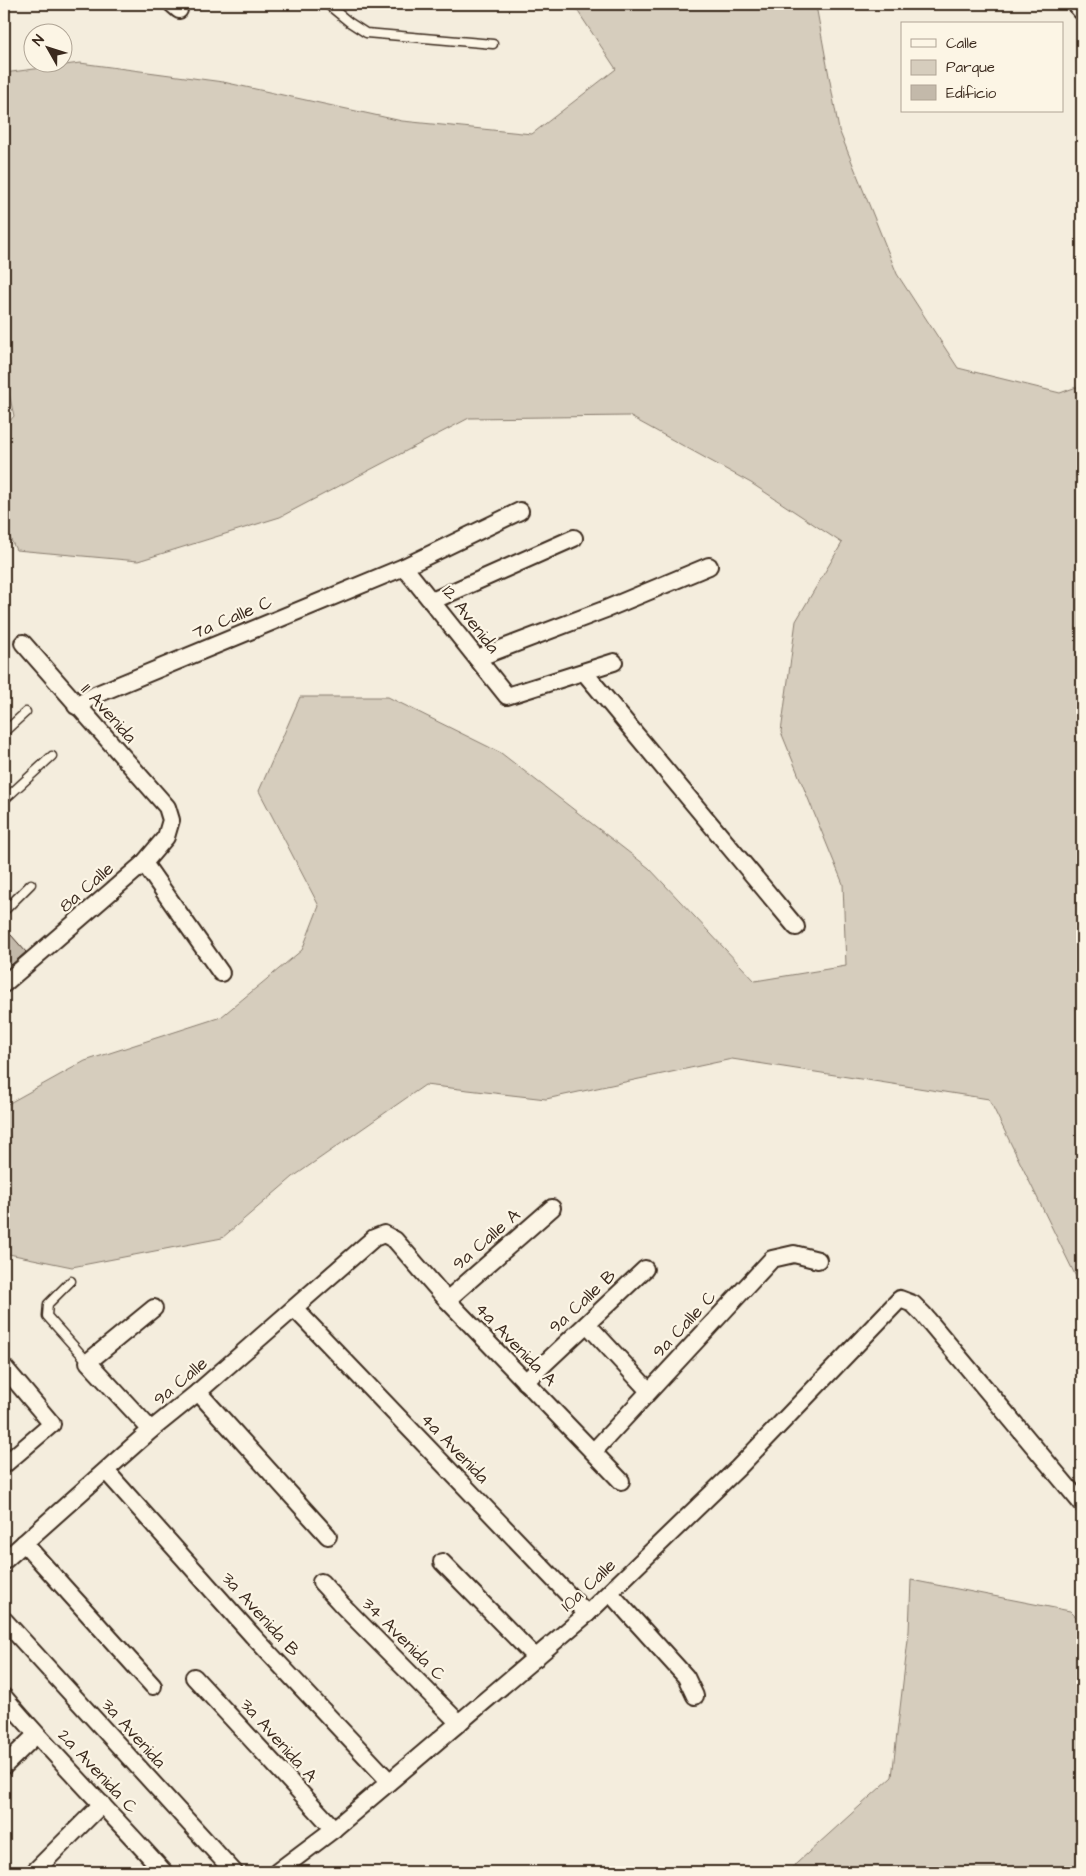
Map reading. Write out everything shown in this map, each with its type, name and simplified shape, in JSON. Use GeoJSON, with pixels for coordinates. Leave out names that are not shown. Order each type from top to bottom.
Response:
{"type":"FeatureCollection","features":[{"type":"Feature","properties":{"kind":"street"},"geometry":{"type":"LineString","coordinates":[[1078,4],[1082,10]]}},
{"type":"Feature","properties":{"kind":"street","name":"7a Calle C"},"geometry":{"type":"LineString","coordinates":[[76,706],[95,695],[404,567],[520,511]]}},
{"type":"Feature","properties":{"kind":"street"},"geometry":{"type":"LineString","coordinates":[[432,601],[574,538]]}},
{"type":"Feature","properties":{"kind":"street"},"geometry":{"type":"LineString","coordinates":[[477,658],[606,609],[709,566]]}},
{"type":"Feature","properties":{"kind":"street","name":"12 Avenida"},"geometry":{"type":"LineString","coordinates":[[404,567],[507,696],[584,672]]}},
{"type":"Feature","properties":{"kind":"street","name":"11 Avenida"},"geometry":{"type":"LineString","coordinates":[[23,643],[76,706],[167,807]]}},
{"type":"Feature","properties":{"kind":"street"},"geometry":{"type":"LineString","coordinates":[[614,662],[584,672],[796,927]]}},
{"type":"Feature","properties":{"kind":"street","name":"8a Calle"},"geometry":{"type":"LineString","coordinates":[[6,976],[144,863],[166,837],[171,820],[167,807]]}},
{"type":"Feature","properties":{"kind":"street"},"geometry":{"type":"LineString","coordinates":[[144,863],[221,973]]}},
{"type":"Feature","properties":{"kind":"street","name":"9a Calle A"},"geometry":{"type":"LineString","coordinates":[[447,1300],[552,1208]]}},
{"type":"Feature","properties":{"kind":"street","name":"4a Avenida A"},"geometry":{"type":"LineString","coordinates":[[384,1234],[395,1240],[447,1300],[621,1481]]}},
{"type":"Feature","properties":{"kind":"street","name":"9a Calle"},"geometry":{"type":"LineString","coordinates":[[4,1561],[151,1430],[295,1309],[374,1238],[384,1234]]}},
{"type":"Feature","properties":{"kind":"street","name":"9a Calle C"},"geometry":{"type":"LineString","coordinates":[[594,1451],[772,1259],[794,1254],[818,1260]]}},
{"type":"Feature","properties":{"kind":"street","name":"9a Calle B"},"geometry":{"type":"LineString","coordinates":[[525,1382],[645,1269]]}},
{"type":"Feature","properties":{"kind":"street","name":"10a Calle"},"geometry":{"type":"LineString","coordinates":[[277,1872],[334,1830],[610,1593],[738,1468],[900,1299],[913,1304],[923,1314],[1082,1504]]}},
{"type":"Feature","properties":{"kind":"street"},"geometry":{"type":"LineString","coordinates":[[151,1430],[88,1362],[154,1308]]}},
{"type":"Feature","properties":{"kind":"street","name":"4a Avenida"},"geometry":{"type":"LineString","coordinates":[[295,1309],[587,1614]]}},
{"type":"Feature","properties":{"kind":"street"},"geometry":{"type":"LineString","coordinates":[[587,1324],[649,1390]]}},
{"type":"Feature","properties":{"kind":"street"},"geometry":{"type":"LineString","coordinates":[[4,1367],[52,1424],[4,1465]]}},
{"type":"Feature","properties":{"kind":"street"},"geometry":{"type":"LineString","coordinates":[[198,1392],[328,1536]]}},
{"type":"Feature","properties":{"kind":"street","name":"3a Avenida B"},"geometry":{"type":"LineString","coordinates":[[106,1472],[253,1636],[389,1781]]}},
{"type":"Feature","properties":{"kind":"street"},"geometry":{"type":"LineString","coordinates":[[24,1543],[153,1686]]}},
{"type":"Feature","properties":{"kind":"street"},"geometry":{"type":"LineString","coordinates":[[442,1562],[536,1658]]}},
{"type":"Feature","properties":{"kind":"street","name":"34 Avenida C"},"geometry":{"type":"LineString","coordinates":[[322,1582],[342,1606],[459,1723]]}},
{"type":"Feature","properties":{"kind":"street"},"geometry":{"type":"LineString","coordinates":[[610,1593],[686,1678],[695,1696]]}},
{"type":"Feature","properties":{"kind":"street","name":"3a Avenida"},"geometry":{"type":"LineString","coordinates":[[4,1620],[234,1872]]}},
{"type":"Feature","properties":{"kind":"street","name":"3a Avenida A"},"geometry":{"type":"LineString","coordinates":[[194,1677],[334,1830]]}},
{"type":"Feature","properties":{"kind":"street","name":"2a Avenida C"},"geometry":{"type":"LineString","coordinates":[[4,1697],[36,1735],[164,1872]]}},
{"type":"Feature","properties":{"kind":"street"},"geometry":{"type":"LineString","coordinates":[[4,1766],[36,1735]]}},
{"type":"Feature","properties":{"kind":"street"},"geometry":{"type":"LineString","coordinates":[[34,1872],[102,1804]]}},
{"type":"Feature","properties":{"kind":"lane"},"geometry":{"type":"LineString","coordinates":[[327,4],[366,33],[492,44]]}},
{"type":"Feature","properties":{"kind":"lane"},"geometry":{"type":"LineString","coordinates":[[4,732],[26,712]]}},
{"type":"Feature","properties":{"kind":"lane"},"geometry":{"type":"LineString","coordinates":[[4,800],[52,756]]}},
{"type":"Feature","properties":{"kind":"lane"},"geometry":{"type":"LineString","coordinates":[[4,911],[31,884]]}},
{"type":"Feature","properties":{"kind":"lane"},"geometry":{"type":"LineString","coordinates":[[71,1281],[48,1304],[47,1316],[88,1362]]}},
{"type":"Feature","properties":{"kind":"green space"},"geometry":{"type":"Polygon","coordinates":[[[573,4],[812,4],[817,11],[839,130],[897,274],[958,368],[1060,393],[1082,385],[1082,1289],[989,1099],[732,1059],[546,1099],[425,1085],[293,1177],[222,1238],[72,1267],[4,1253],[4,1106],[85,1061],[221,1017],[302,950],[319,906],[259,791],[300,697],[388,697],[501,753],[649,868],[755,981],[846,966],[843,884],[781,732],[796,621],[842,543],[751,483],[629,416],[469,418],[280,517],[138,561],[16,550],[4,526],[4,428],[14,416],[4,371],[4,73],[22,71],[72,72],[72,64],[80,63],[223,82],[402,121],[532,134],[616,69],[573,4]]]}},
{"type":"Feature","properties":{"kind":"green space"},"geometry":{"type":"Polygon","coordinates":[[[911,1580],[1070,1611],[1082,1623],[1082,1872],[787,1872],[892,1777],[909,1631],[911,1580]]]}},
{"type":"Feature","properties":{"kind":"building"},"geometry":{"type":"Polygon","coordinates":[[[11,935],[26,952],[11,965],[4,957],[4,942],[11,935]]]}}]}
